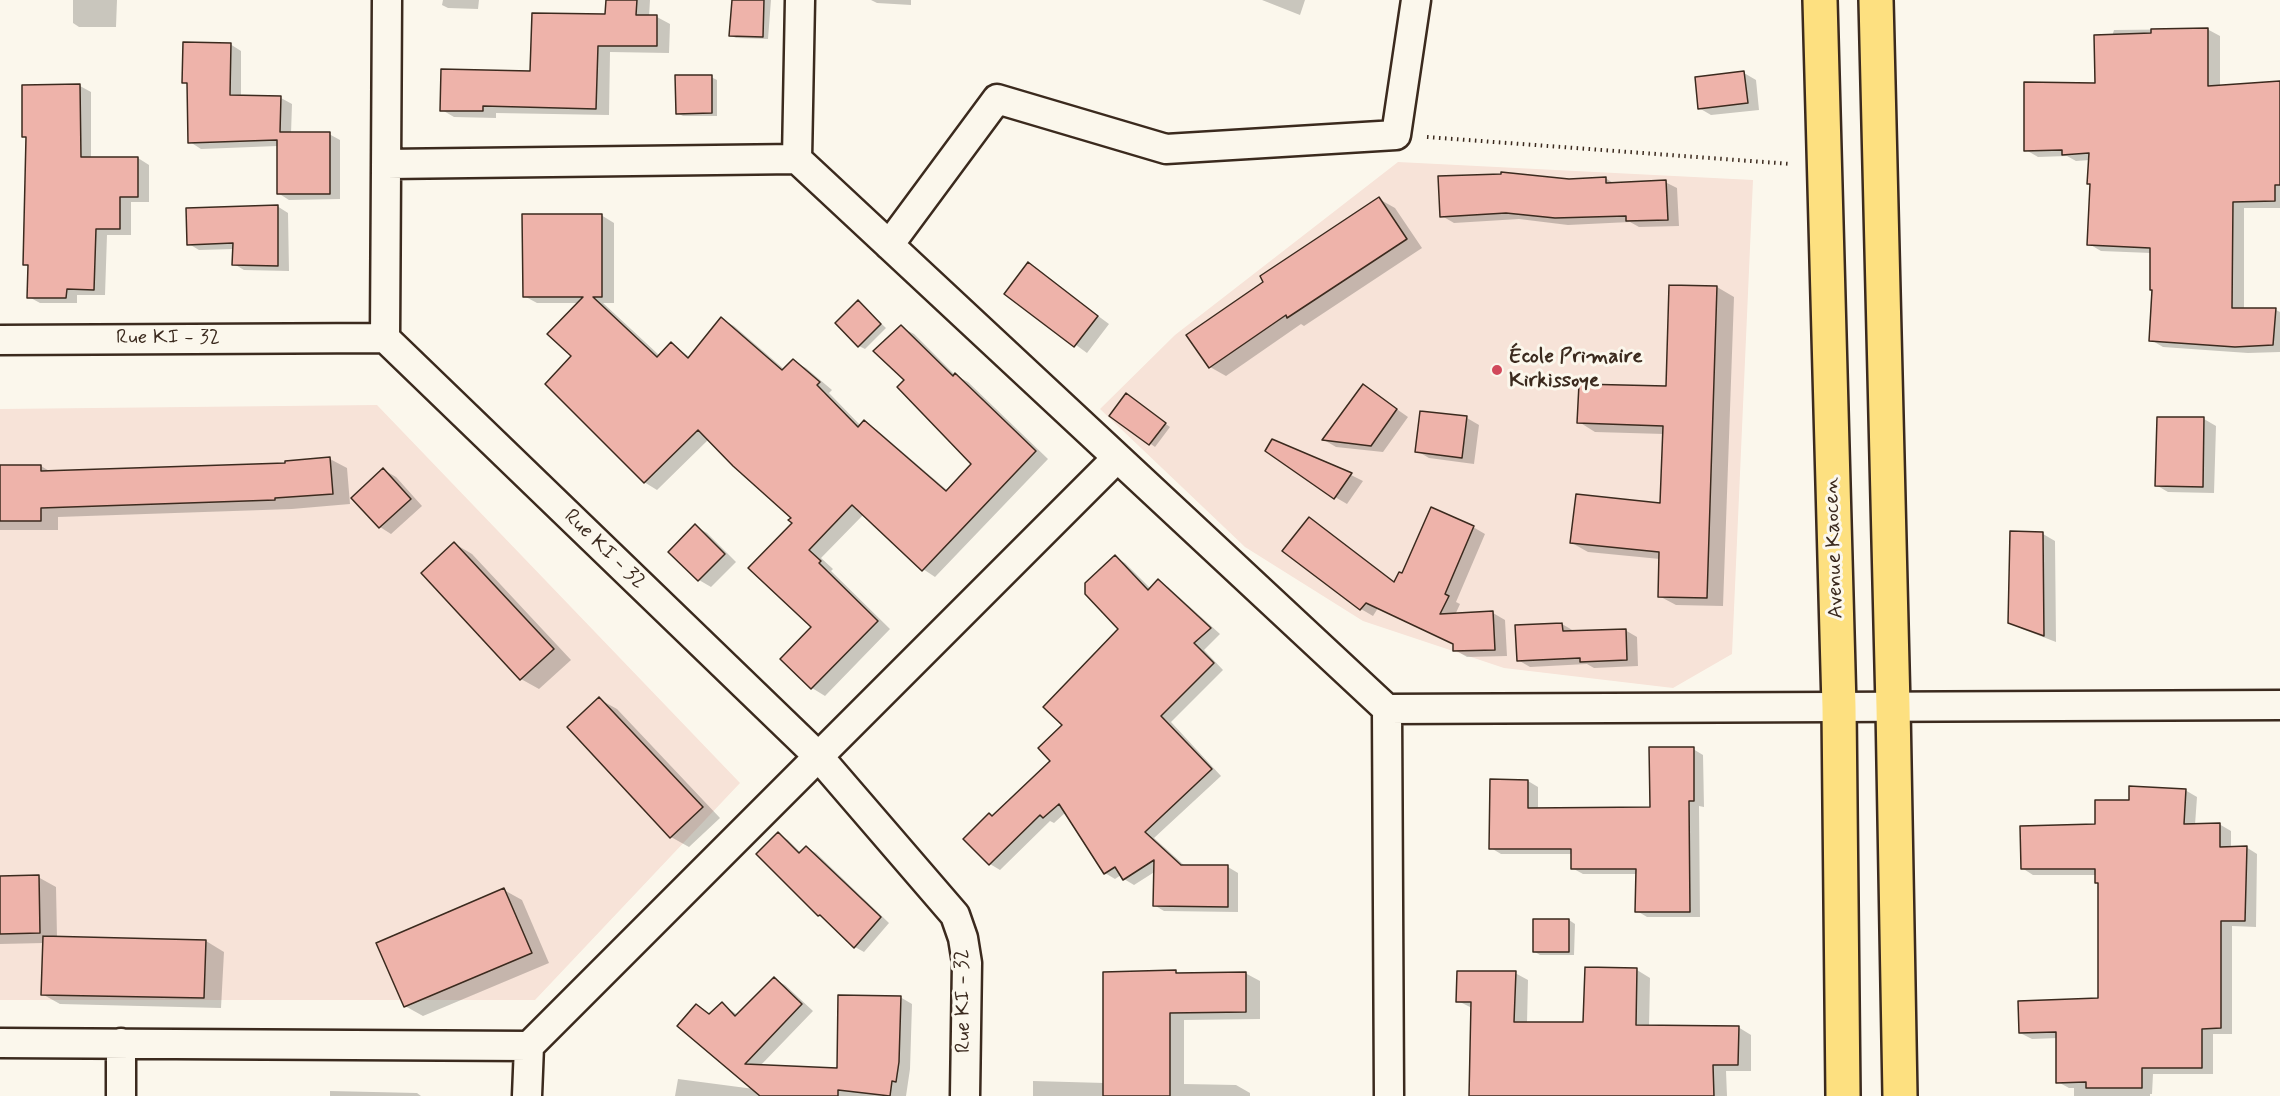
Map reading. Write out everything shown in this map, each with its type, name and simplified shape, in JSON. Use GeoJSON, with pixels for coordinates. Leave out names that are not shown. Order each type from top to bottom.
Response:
{"type":"FeatureCollection","features":[{"type":"Feature","properties":{"kind":"highway","name":"Avenue Kaocen"},"geometry":{"type":"LineString","coordinates":[[1820,0],[1839,707],[1843,1096]]}},
{"type":"Feature","properties":{"kind":"highway"},"geometry":{"type":"LineString","coordinates":[[1876,0],[1900,1096]]}},
{"type":"Feature","properties":{"kind":"street"},"geometry":{"type":"LineString","coordinates":[[385,338],[387,0]]}},
{"type":"Feature","properties":{"kind":"street"},"geometry":{"type":"LineString","coordinates":[[797,159],[800,0]]}},
{"type":"Feature","properties":{"kind":"street"},"geometry":{"type":"LineString","coordinates":[[889,245],[997,99],[1166,148],[1396,135],[1416,0]]}},
{"type":"Feature","properties":{"kind":"street"},"geometry":{"type":"LineString","coordinates":[[387,164],[797,159],[1387,709],[2280,705]]}},
{"type":"Feature","properties":{"kind":"street","name":"Rue KI - 32"},"geometry":{"type":"LineString","coordinates":[[0,340],[385,338],[818,756],[955,915],[963,938],[967,963],[965,1096]]}},
{"type":"Feature","properties":{"kind":"street"},"geometry":{"type":"LineString","coordinates":[[527,1096],[529,1046],[1117,458]]}},
{"type":"Feature","properties":{"kind":"street"},"geometry":{"type":"LineString","coordinates":[[1387,709],[1389,1096]]}},
{"type":"Feature","properties":{"kind":"street"},"geometry":{"type":"LineString","coordinates":[[0,1043],[529,1046]]}},
{"type":"Feature","properties":{"kind":"street"},"geometry":{"type":"LineString","coordinates":[[121,1043],[121,1096]]}},
{"type":"Feature","properties":{"kind":"path"},"geometry":{"type":"LineString","coordinates":[[1396,135],[1823,167]]}},
{"type":"Feature","properties":{"kind":"shaded area"},"geometry":{"type":"Polygon","coordinates":[[[1398,162],[1753,180],[1732,654],[1673,688],[1504,668],[1363,621],[1245,547],[1100,409],[1175,335],[1398,162]]]}},
{"type":"Feature","properties":{"kind":"shaded area"},"geometry":{"type":"Polygon","coordinates":[[[377,405],[740,783],[535,1000],[0,1000],[0,409],[377,405]]]}},
{"type":"Feature","properties":{"kind":"building"},"geometry":{"type":"Polygon","coordinates":[[[606,0],[637,0],[636,15],[657,15],[657,46],[598,46],[596,109],[483,106],[483,111],[440,111],[441,69],[530,71],[532,13],[605,14],[606,0]]]}},
{"type":"Feature","properties":{"kind":"building"},"geometry":{"type":"Polygon","coordinates":[[[732,0],[764,0],[763,37],[729,36],[732,0]]]}},
{"type":"Feature","properties":{"kind":"building"},"geometry":{"type":"Polygon","coordinates":[[[2208,28],[2208,86],[2280,81],[2280,185],[2275,185],[2275,201],[2233,202],[2232,308],[2276,308],[2273,345],[2235,347],[2149,341],[2152,290],[2150,290],[2150,248],[2087,245],[2089,153],[2062,155],[2062,150],[2024,151],[2024,82],[2095,83],[2094,35],[2151,33],[2151,29],[2208,28]]]}},
{"type":"Feature","properties":{"kind":"building"},"geometry":{"type":"Polygon","coordinates":[[[183,42],[231,43],[230,95],[281,96],[280,132],[330,132],[330,194],[277,194],[277,140],[188,143],[187,83],[182,83],[183,42]]]}},
{"type":"Feature","properties":{"kind":"building"},"geometry":{"type":"Polygon","coordinates":[[[1744,71],[1748,103],[1698,109],[1695,77],[1744,71]]]}},
{"type":"Feature","properties":{"kind":"building"},"geometry":{"type":"Polygon","coordinates":[[[675,75],[712,75],[712,113],[676,114],[675,75]]]}},
{"type":"Feature","properties":{"kind":"building"},"geometry":{"type":"Polygon","coordinates":[[[80,84],[81,157],[138,157],[138,197],[120,197],[120,229],[96,229],[94,290],[67,289],[66,298],[27,298],[28,265],[23,265],[26,137],[22,137],[22,85],[80,84]]]}},
{"type":"Feature","properties":{"kind":"building"},"geometry":{"type":"Polygon","coordinates":[[[1501,172],[1569,179],[1606,177],[1606,183],[1666,180],[1668,220],[1626,221],[1626,216],[1555,218],[1506,213],[1440,217],[1438,176],[1501,174],[1501,172]]]}},
{"type":"Feature","properties":{"kind":"building"},"geometry":{"type":"Polygon","coordinates":[[[1379,197],[1407,239],[1287,318],[1286,315],[1209,368],[1186,335],[1263,282],[1260,276],[1379,197]]]}},
{"type":"Feature","properties":{"kind":"building"},"geometry":{"type":"Polygon","coordinates":[[[278,205],[278,266],[232,265],[233,243],[187,245],[186,208],[278,205]]]}},
{"type":"Feature","properties":{"kind":"building"},"geometry":{"type":"Polygon","coordinates":[[[522,214],[602,214],[602,297],[593,297],[657,357],[671,342],[688,358],[721,317],[782,370],[793,359],[820,382],[817,385],[858,427],[864,420],[946,491],[971,464],[897,387],[904,380],[873,351],[901,325],[953,376],[955,373],[1036,451],[922,571],[852,505],[809,550],[821,561],[819,563],[878,621],[811,689],[780,659],[811,627],[748,568],[792,523],[788,520],[791,518],[733,466],[698,430],[644,483],[545,384],[571,356],[547,334],[583,297],[523,297],[522,214]]]}},
{"type":"Feature","properties":{"kind":"building"},"geometry":{"type":"Polygon","coordinates":[[[1028,262],[1098,316],[1074,347],[1004,294],[1028,262]]]}},
{"type":"Feature","properties":{"kind":"building"},"geometry":{"type":"Polygon","coordinates":[[[1669,285],[1717,286],[1707,598],[1658,597],[1659,552],[1570,543],[1576,494],[1660,503],[1663,426],[1577,423],[1579,384],[1666,386],[1669,285]]]}},
{"type":"Feature","properties":{"kind":"building"},"geometry":{"type":"Polygon","coordinates":[[[858,300],[881,324],[858,347],[835,323],[858,300]]]}},
{"type":"Feature","properties":{"kind":"building"},"geometry":{"type":"Polygon","coordinates":[[[1363,384],[1397,409],[1371,446],[1322,440],[1363,384]]]}},
{"type":"Feature","properties":{"kind":"building"},"geometry":{"type":"Polygon","coordinates":[[[1126,393],[1166,423],[1149,445],[1109,416],[1126,393]]]}},
{"type":"Feature","properties":{"kind":"building"},"geometry":{"type":"Polygon","coordinates":[[[1420,411],[1467,416],[1462,458],[1415,452],[1420,411]]]}},
{"type":"Feature","properties":{"kind":"building"},"geometry":{"type":"Polygon","coordinates":[[[2157,417],[2204,417],[2203,487],[2155,486],[2157,417]]]}},
{"type":"Feature","properties":{"kind":"building"},"geometry":{"type":"Polygon","coordinates":[[[1272,439],[1352,473],[1334,499],[1265,451],[1272,439]]]}},
{"type":"Feature","properties":{"kind":"building"},"geometry":{"type":"Polygon","coordinates":[[[330,457],[333,494],[275,498],[275,500],[41,508],[41,521],[0,521],[0,465],[41,465],[41,471],[285,463],[285,461],[330,457]]]}},
{"type":"Feature","properties":{"kind":"building"},"geometry":{"type":"Polygon","coordinates":[[[383,468],[411,499],[379,528],[351,498],[383,468]]]}},
{"type":"Feature","properties":{"kind":"building"},"geometry":{"type":"Polygon","coordinates":[[[1431,507],[1474,526],[1445,594],[1449,596],[1440,614],[1493,611],[1495,650],[1453,651],[1453,644],[1366,603],[1360,610],[1282,551],[1309,517],[1394,582],[1399,572],[1402,573],[1431,507]]]}},
{"type":"Feature","properties":{"kind":"building"},"geometry":{"type":"Polygon","coordinates":[[[695,524],[725,554],[698,581],[668,552],[695,524]]]}},
{"type":"Feature","properties":{"kind":"building"},"geometry":{"type":"Polygon","coordinates":[[[2010,531],[2043,532],[2044,636],[2008,623],[2010,531]]]}},
{"type":"Feature","properties":{"kind":"building"},"geometry":{"type":"Polygon","coordinates":[[[454,542],[554,649],[520,680],[421,573],[454,542]]]}},
{"type":"Feature","properties":{"kind":"building"},"geometry":{"type":"Polygon","coordinates":[[[1115,555],[1148,590],[1158,579],[1211,628],[1194,643],[1214,663],[1161,716],[1212,769],[1145,832],[1181,865],[1228,865],[1228,907],[1153,906],[1154,860],[1123,880],[1115,867],[1104,874],[1059,804],[1043,818],[1040,815],[989,865],[963,839],[989,813],[992,816],[1050,761],[1038,748],[1062,725],[1043,707],[1118,629],[1085,594],[1085,583],[1115,555]]]}},
{"type":"Feature","properties":{"kind":"building"},"geometry":{"type":"Polygon","coordinates":[[[1562,623],[1563,631],[1626,629],[1627,660],[1580,662],[1580,658],[1517,661],[1515,625],[1562,623]]]}},
{"type":"Feature","properties":{"kind":"building"},"geometry":{"type":"Polygon","coordinates":[[[599,697],[703,807],[670,838],[567,727],[599,697]]]}},
{"type":"Feature","properties":{"kind":"building"},"geometry":{"type":"Polygon","coordinates":[[[1649,747],[1694,747],[1694,801],[1689,801],[1690,912],[1635,912],[1636,869],[1571,869],[1571,849],[1489,849],[1490,779],[1528,780],[1528,808],[1650,807],[1649,747]]]}},
{"type":"Feature","properties":{"kind":"building"},"geometry":{"type":"Polygon","coordinates":[[[2129,786],[2186,789],[2184,824],[2220,823],[2220,847],[2247,846],[2245,921],[2221,921],[2221,1028],[2202,1029],[2202,1068],[2142,1068],[2142,1088],[2086,1088],[2086,1082],[2056,1083],[2056,1032],[2019,1033],[2018,1001],[2098,998],[2098,883],[2095,883],[2095,869],[2021,869],[2020,826],[2095,824],[2095,800],[2129,800],[2129,786]]]}},
{"type":"Feature","properties":{"kind":"building"},"geometry":{"type":"Polygon","coordinates":[[[778,832],[799,853],[806,846],[881,917],[854,948],[820,915],[818,916],[756,854],[778,832]]]}},
{"type":"Feature","properties":{"kind":"building"},"geometry":{"type":"Polygon","coordinates":[[[39,875],[40,933],[0,934],[0,876],[39,875]]]}},
{"type":"Feature","properties":{"kind":"building"},"geometry":{"type":"Polygon","coordinates":[[[504,888],[532,953],[404,1007],[376,943],[504,888]]]}},
{"type":"Feature","properties":{"kind":"building"},"geometry":{"type":"Polygon","coordinates":[[[1533,919],[1569,919],[1569,952],[1533,952],[1533,919]]]}},
{"type":"Feature","properties":{"kind":"building"},"geometry":{"type":"Polygon","coordinates":[[[43,936],[206,940],[204,998],[41,995],[43,936]]]}},
{"type":"Feature","properties":{"kind":"building"},"geometry":{"type":"Polygon","coordinates":[[[1585,967],[1637,968],[1636,1025],[1739,1026],[1738,1065],[1713,1065],[1714,1096],[1469,1096],[1471,1002],[1456,1002],[1457,971],[1516,971],[1514,1022],[1583,1022],[1585,967]]]}},
{"type":"Feature","properties":{"kind":"building"},"geometry":{"type":"Polygon","coordinates":[[[1176,970],[1176,973],[1246,972],[1246,1012],[1170,1013],[1170,1096],[1103,1096],[1103,972],[1176,970]]]}},
{"type":"Feature","properties":{"kind":"building"},"geometry":{"type":"Polygon","coordinates":[[[774,977],[802,1004],[745,1064],[837,1068],[838,995],[901,996],[899,1062],[896,1082],[892,1081],[890,1096],[838,1090],[838,1096],[760,1096],[677,1026],[696,1004],[709,1014],[722,1002],[735,1016],[774,977]]]}},
{"type":"Feature","properties":{"kind":"place","name":"École Primaire Kirkissoye"},"geometry":{"type":"Point","coordinates":[1497,370]}}]}
